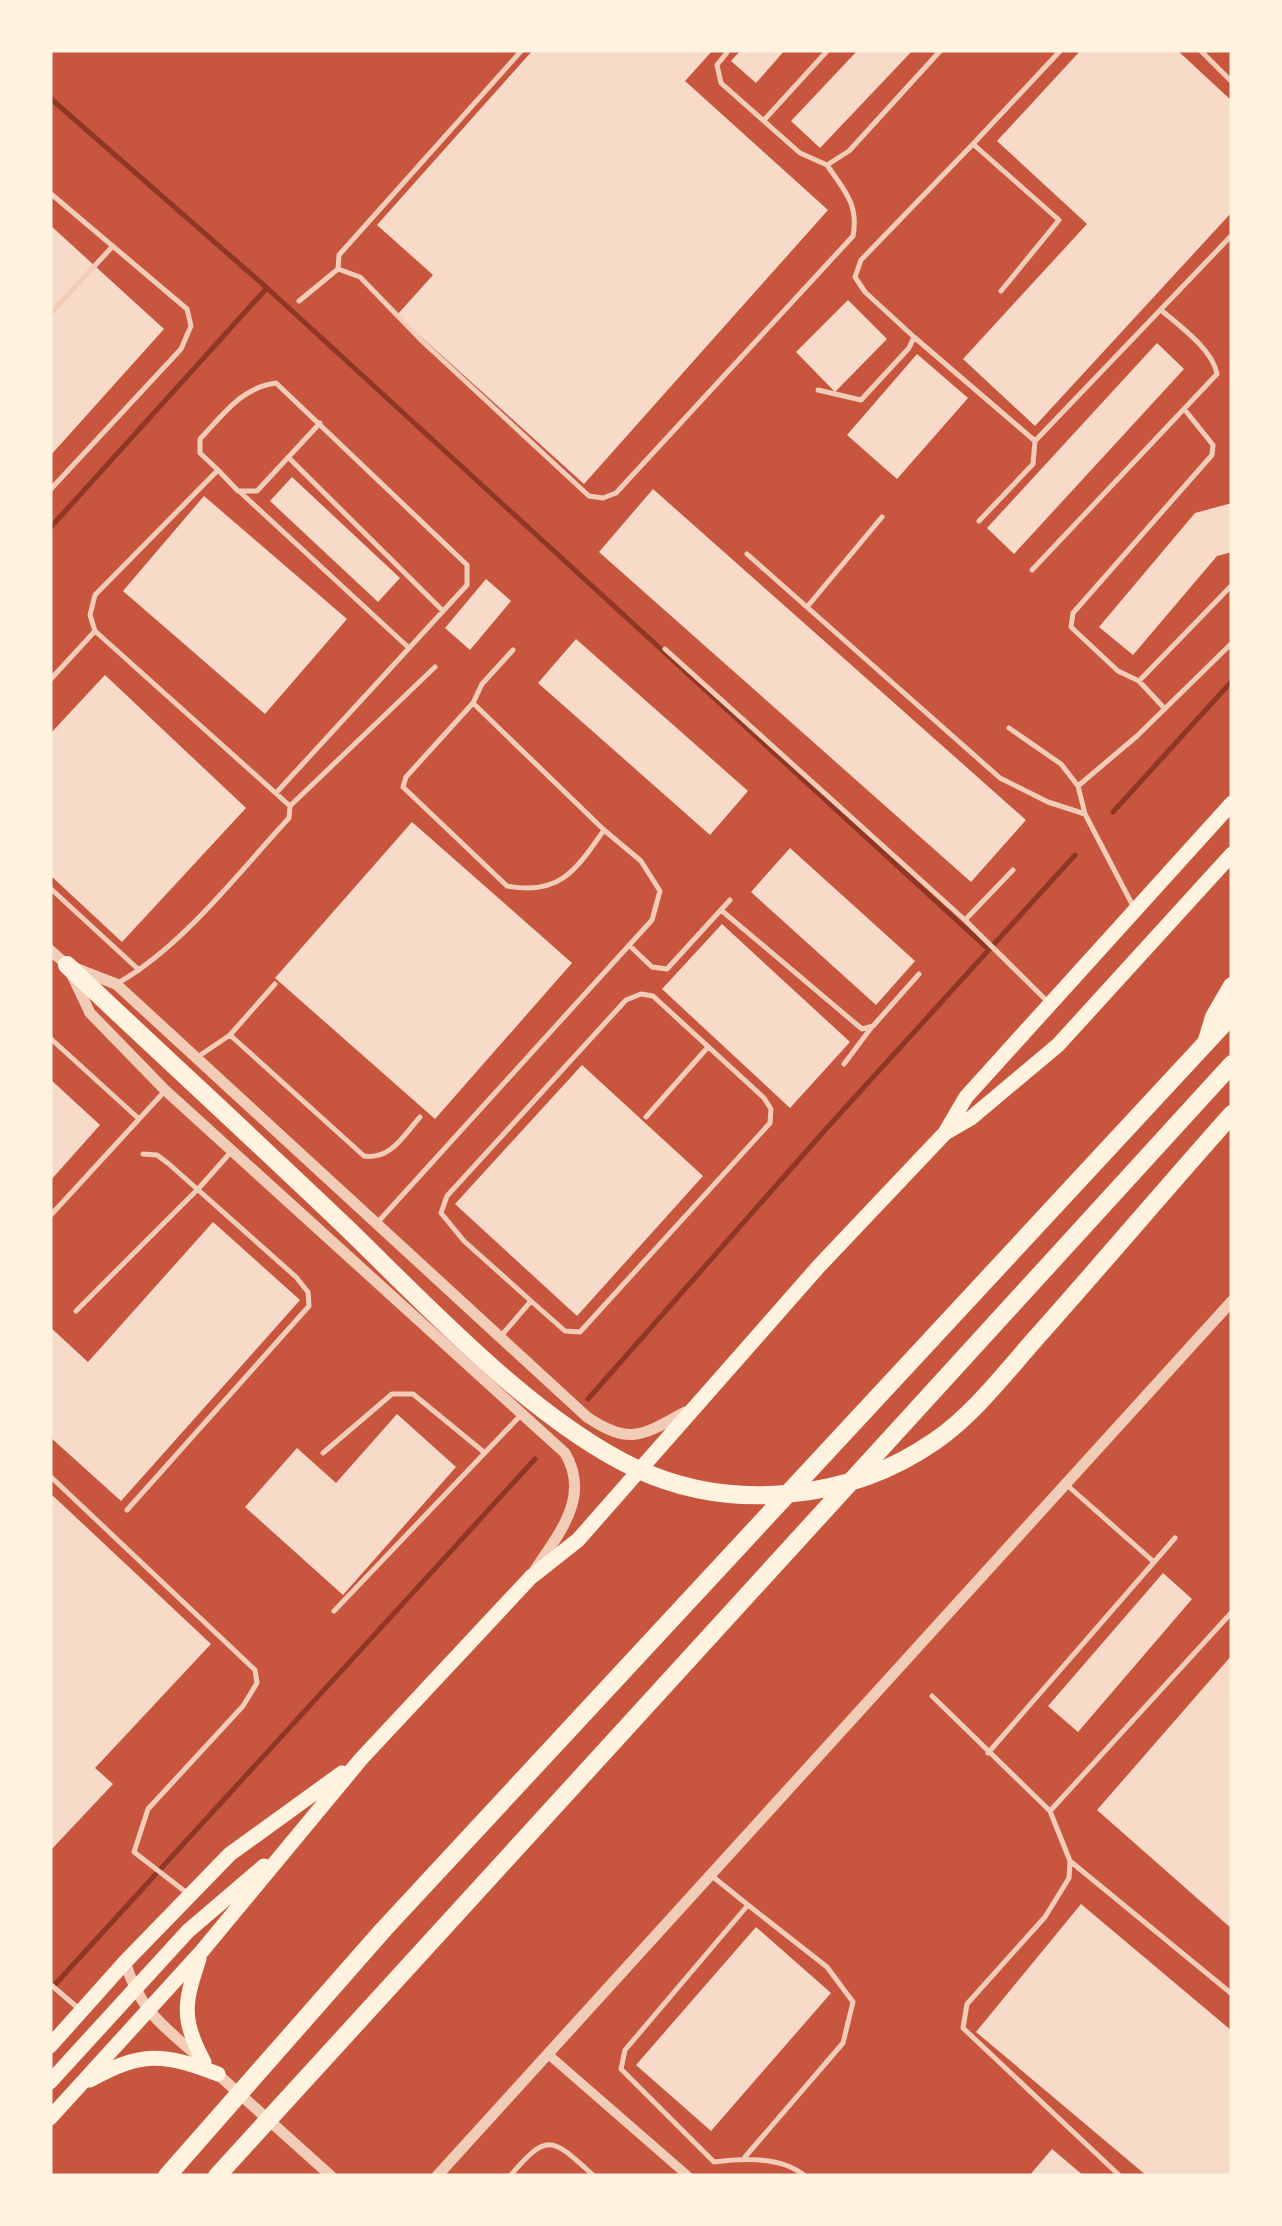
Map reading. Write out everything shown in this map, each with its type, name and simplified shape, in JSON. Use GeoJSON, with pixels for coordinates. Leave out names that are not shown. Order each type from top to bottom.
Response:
{"type":"FeatureCollection","features":[{"type":"Feature","properties":{"kind":"highway"},"geometry":{"type":"LineString","coordinates":[[67,965],[478,1352],[558,1421],[639,1470],[732,1494],[794,1493],[861,1479],[883,1471],[947,1432],[1001,1377],[1232,1114]]}},
{"type":"Feature","properties":{"kind":"highway"},"geometry":{"type":"LineString","coordinates":[[1205,1045],[1214,1016],[1232,986]]}},
{"type":"Feature","properties":{"kind":"highway"},"geometry":{"type":"LineString","coordinates":[[166,2176],[384,1929],[1232,1015]]}},
{"type":"Feature","properties":{"kind":"highway"},"geometry":{"type":"LineString","coordinates":[[216,2176],[1232,1064]]}},
{"type":"Feature","properties":{"kind":"main road"},"geometry":{"type":"LineString","coordinates":[[50,2118],[202,1951],[361,1759],[531,1577],[578,1540],[819,1266],[946,1133],[966,1097],[1232,803]]}},
{"type":"Feature","properties":{"kind":"main road"},"geometry":{"type":"LineString","coordinates":[[946,1133],[971,1118],[1046,1056],[1232,854]]}},
{"type":"Feature","properties":{"kind":"main road"},"geometry":{"type":"LineString","coordinates":[[1155,888],[1181,910]]}},
{"type":"Feature","properties":{"kind":"main road"},"geometry":{"type":"LineString","coordinates":[[50,2046],[77,2007],[245,1842],[361,1759]]}},
{"type":"Feature","properties":{"kind":"main road"},"geometry":{"type":"LineString","coordinates":[[50,2082],[188,1931],[297,1838]]}},
{"type":"Feature","properties":{"kind":"main road"},"geometry":{"type":"LineString","coordinates":[[202,1951],[186,2008],[191,2037],[204,2062]]}},
{"type":"Feature","properties":{"kind":"main road"},"geometry":{"type":"LineString","coordinates":[[78,2088],[120,2064],[151,2056],[185,2062],[218,2074]]}},
{"type":"Feature","properties":{"kind":"street"},"geometry":{"type":"LineString","coordinates":[[50,950],[67,965],[116,984],[587,1418],[613,1434],[632,1437],[648,1433],[698,1406]]}},
{"type":"Feature","properties":{"kind":"street"},"geometry":{"type":"LineString","coordinates":[[67,965],[90,1012],[165,1090],[564,1454],[576,1482],[566,1519],[531,1577]]}},
{"type":"Feature","properties":{"kind":"street"},"geometry":{"type":"LineString","coordinates":[[437,2176],[1232,1301]]}},
{"type":"Feature","properties":{"kind":"street"},"geometry":{"type":"LineString","coordinates":[[125,1962],[146,2010],[331,2176]]}},
{"type":"Feature","properties":{"kind":"street"},"geometry":{"type":"LineString","coordinates":[[549,2055],[688,2176]]}},
{"type":"Feature","properties":{"kind":"lane"},"geometry":{"type":"LineString","coordinates":[[299,301],[338,270],[339,255],[522,50]]}},
{"type":"Feature","properties":{"kind":"lane"},"geometry":{"type":"LineString","coordinates":[[338,270],[360,278],[422,341],[590,496],[603,498],[616,493],[853,236],[857,216],[827,165],[800,153],[721,83],[717,66],[729,50]]}},
{"type":"Feature","properties":{"kind":"lane"},"geometry":{"type":"LineString","coordinates":[[764,118],[828,50]]}},
{"type":"Feature","properties":{"kind":"lane"},"geometry":{"type":"LineString","coordinates":[[827,165],[849,151],[941,50]]}},
{"type":"Feature","properties":{"kind":"lane"},"geometry":{"type":"LineString","coordinates":[[1036,441],[914,338],[865,292],[856,276],[862,260],[1061,50]]}},
{"type":"Feature","properties":{"kind":"lane"},"geometry":{"type":"LineString","coordinates":[[1200,50],[1232,82]]}},
{"type":"Feature","properties":{"kind":"lane"},"geometry":{"type":"LineString","coordinates":[[974,144],[1059,220],[1001,291]]}},
{"type":"Feature","properties":{"kind":"lane"},"geometry":{"type":"LineString","coordinates":[[50,193],[188,309],[191,326],[181,349],[50,490]]}},
{"type":"Feature","properties":{"kind":"lane"},"geometry":{"type":"LineString","coordinates":[[979,521],[1033,464],[1036,441],[1232,235]]}},
{"type":"Feature","properties":{"kind":"lane"},"geometry":{"type":"LineString","coordinates":[[50,314],[113,246]]}},
{"type":"Feature","properties":{"kind":"lane"},"geometry":{"type":"LineString","coordinates":[[1032,570],[1217,374],[1216,366],[1186,331],[1161,310]]}},
{"type":"Feature","properties":{"kind":"lane"},"geometry":{"type":"LineString","coordinates":[[818,390],[862,400],[914,338]]}},
{"type":"Feature","properties":{"kind":"lane"},"geometry":{"type":"LineString","coordinates":[[276,793],[410,648],[467,585],[467,564],[276,384],[258,385],[246,392],[200,438],[200,453],[410,648]]}},
{"type":"Feature","properties":{"kind":"lane"},"geometry":{"type":"LineString","coordinates":[[1166,709],[1139,680],[1118,672],[1071,627],[1073,613],[1212,455],[1212,444],[1186,410]]}},
{"type":"Feature","properties":{"kind":"lane"},"geometry":{"type":"LineString","coordinates":[[238,490],[257,491],[320,423]]}},
{"type":"Feature","properties":{"kind":"lane"},"geometry":{"type":"LineString","coordinates":[[288,458],[443,612]]}},
{"type":"Feature","properties":{"kind":"lane"},"geometry":{"type":"LineString","coordinates":[[218,470],[96,595],[90,614],[95,632],[290,806]]}},
{"type":"Feature","properties":{"kind":"lane"},"geometry":{"type":"LineString","coordinates":[[807,607],[882,517]]}},
{"type":"Feature","properties":{"kind":"lane"},"geometry":{"type":"LineString","coordinates":[[747,554],[1000,778],[1048,802],[1086,814]]}},
{"type":"Feature","properties":{"kind":"lane"},"geometry":{"type":"LineString","coordinates":[[1139,680],[1232,585]]}},
{"type":"Feature","properties":{"kind":"lane"},"geometry":{"type":"LineString","coordinates":[[50,680],[95,632]]}},
{"type":"Feature","properties":{"kind":"lane"},"geometry":{"type":"LineString","coordinates":[[1078,786],[1166,709],[1232,642]]}},
{"type":"Feature","properties":{"kind":"lane"},"geometry":{"type":"LineString","coordinates":[[665,649],[965,920],[1050,1004]]}},
{"type":"Feature","properties":{"kind":"lane"},"geometry":{"type":"LineString","coordinates":[[514,650],[482,684],[473,703],[406,777],[403,787],[508,886],[527,890],[554,886],[586,856],[604,830]]}},
{"type":"Feature","properties":{"kind":"lane"},"geometry":{"type":"LineString","coordinates":[[116,984],[139,970],[180,934],[289,818],[290,806],[435,667]]}},
{"type":"Feature","properties":{"kind":"lane"},"geometry":{"type":"LineString","coordinates":[[377,1223],[652,920],[660,892],[642,861],[604,830],[473,703]]}},
{"type":"Feature","properties":{"kind":"lane"},"geometry":{"type":"LineString","coordinates":[[1009,728],[1061,764],[1078,786],[1086,814],[1134,908]]}},
{"type":"Feature","properties":{"kind":"lane"},"geometry":{"type":"LineString","coordinates":[[965,920],[1012,870]]}},
{"type":"Feature","properties":{"kind":"lane"},"geometry":{"type":"LineString","coordinates":[[50,888],[139,970]]}},
{"type":"Feature","properties":{"kind":"lane"},"geometry":{"type":"LineString","coordinates":[[630,945],[652,968],[667,968],[730,900]]}},
{"type":"Feature","properties":{"kind":"lane"},"geometry":{"type":"LineString","coordinates":[[721,910],[862,1029],[873,1026]]}},
{"type":"Feature","properties":{"kind":"lane"},"geometry":{"type":"LineString","coordinates":[[844,1064],[919,974]]}},
{"type":"Feature","properties":{"kind":"lane"},"geometry":{"type":"LineString","coordinates":[[197,1058],[230,1035],[275,984]]}},
{"type":"Feature","properties":{"kind":"lane"},"geometry":{"type":"LineString","coordinates":[[641,994],[652,996],[769,1104],[770,1123],[580,1332],[565,1331],[531,1302],[464,1241],[441,1214],[447,1196],[626,1000],[641,994]]}},
{"type":"Feature","properties":{"kind":"lane"},"geometry":{"type":"LineString","coordinates":[[230,1035],[364,1156],[387,1155],[420,1117]]}},
{"type":"Feature","properties":{"kind":"lane"},"geometry":{"type":"LineString","coordinates":[[50,1038],[138,1118]]}},
{"type":"Feature","properties":{"kind":"lane"},"geometry":{"type":"LineString","coordinates":[[646,1117],[708,1047]]}},
{"type":"Feature","properties":{"kind":"lane"},"geometry":{"type":"LineString","coordinates":[[50,1216],[165,1090]]}},
{"type":"Feature","properties":{"kind":"lane"},"geometry":{"type":"LineString","coordinates":[[76,1310],[232,1151]]}},
{"type":"Feature","properties":{"kind":"lane"},"geometry":{"type":"LineString","coordinates":[[128,1510],[309,1306],[308,1292],[296,1277],[199,1188],[157,1156],[143,1154]]}},
{"type":"Feature","properties":{"kind":"lane"},"geometry":{"type":"LineString","coordinates":[[500,1338],[531,1302]]}},
{"type":"Feature","properties":{"kind":"lane"},"geometry":{"type":"LineString","coordinates":[[323,1453],[392,1394],[413,1394],[485,1453]]}},
{"type":"Feature","properties":{"kind":"lane"},"geometry":{"type":"LineString","coordinates":[[334,1611],[522,1414]]}},
{"type":"Feature","properties":{"kind":"lane"},"geometry":{"type":"LineString","coordinates":[[50,1476],[256,1670],[257,1683],[244,1706],[148,1809],[134,1852],[190,1895]]}},
{"type":"Feature","properties":{"kind":"lane"},"geometry":{"type":"LineString","coordinates":[[1066,1484],[1154,1562]]}},
{"type":"Feature","properties":{"kind":"lane"},"geometry":{"type":"LineString","coordinates":[[988,1753],[1175,1538]]}},
{"type":"Feature","properties":{"kind":"lane"},"geometry":{"type":"LineString","coordinates":[[1050,1810],[1232,1612]]}},
{"type":"Feature","properties":{"kind":"lane"},"geometry":{"type":"LineString","coordinates":[[932,1696],[1050,1810],[1070,1861],[1069,1878],[1045,1917],[967,2004],[963,2028],[1120,2176]]}},
{"type":"Feature","properties":{"kind":"lane"},"geometry":{"type":"LineString","coordinates":[[1070,1861],[1232,1994]]}},
{"type":"Feature","properties":{"kind":"lane"},"geometry":{"type":"LineString","coordinates":[[712,1876],[827,1967],[853,2002],[843,2043],[745,2157]]}},
{"type":"Feature","properties":{"kind":"lane"},"geometry":{"type":"LineString","coordinates":[[748,1905],[625,2050],[621,2069],[714,2162],[745,2157],[797,2169],[805,2176]]}},
{"type":"Feature","properties":{"kind":"lane"},"geometry":{"type":"LineString","coordinates":[[50,1984],[77,2007]]}},
{"type":"Feature","properties":{"kind":"lane"},"geometry":{"type":"LineString","coordinates":[[510,2176],[535,2146],[547,2143],[558,2146],[594,2176]]}},
{"type":"Feature","properties":{"kind":"building"},"geometry":{"type":"Polygon","coordinates":[[[533,50],[713,50],[685,81],[828,210],[584,484],[397,315],[433,275],[377,225],[533,50]]]}},
{"type":"Feature","properties":{"kind":"building"},"geometry":{"type":"Polygon","coordinates":[[[741,50],[785,50],[756,83],[731,61],[741,50]]]}},
{"type":"Feature","properties":{"kind":"building"},"geometry":{"type":"Polygon","coordinates":[[[858,50],[913,50],[820,148],[791,121],[858,50]]]}},
{"type":"Feature","properties":{"kind":"building"},"geometry":{"type":"Polygon","coordinates":[[[1081,50],[1177,50],[1232,101],[1232,212],[1035,426],[963,359],[1087,224],[997,141],[1081,50]]]}},
{"type":"Feature","properties":{"kind":"building"},"geometry":{"type":"Polygon","coordinates":[[[50,225],[164,329],[50,456],[50,225]]]}},
{"type":"Feature","properties":{"kind":"building"},"geometry":{"type":"Polygon","coordinates":[[[848,300],[887,339],[835,392],[796,352],[848,300]]]}},
{"type":"Feature","properties":{"kind":"building"},"geometry":{"type":"Polygon","coordinates":[[[1157,343],[1184,369],[1014,554],[987,528],[1157,343]]]}},
{"type":"Feature","properties":{"kind":"building"},"geometry":{"type":"Polygon","coordinates":[[[917,354],[968,398],[897,479],[847,435],[917,354]]]}},
{"type":"Feature","properties":{"kind":"building"},"geometry":{"type":"Polygon","coordinates":[[[292,477],[400,578],[378,602],[270,501],[292,477]]]}},
{"type":"Feature","properties":{"kind":"building"},"geometry":{"type":"Polygon","coordinates":[[[653,489],[1026,820],[971,882],[599,552],[653,489]]]}},
{"type":"Feature","properties":{"kind":"building"},"geometry":{"type":"Polygon","coordinates":[[[204,496],[347,619],[265,714],[123,591],[204,496]]]}},
{"type":"Feature","properties":{"kind":"building"},"geometry":{"type":"Polygon","coordinates":[[[1232,503],[1232,552],[1217,556],[1133,655],[1099,627],[1195,513],[1232,503]]]}},
{"type":"Feature","properties":{"kind":"building"},"geometry":{"type":"Polygon","coordinates":[[[486,579],[511,601],[470,650],[445,628],[486,579]]]}},
{"type":"Feature","properties":{"kind":"building"},"geometry":{"type":"Polygon","coordinates":[[[576,639],[748,791],[710,835],[538,683],[576,639]]]}},
{"type":"Feature","properties":{"kind":"building"},"geometry":{"type":"Polygon","coordinates":[[[105,675],[246,808],[122,942],[50,875],[50,734],[105,675]]]}},
{"type":"Feature","properties":{"kind":"building"},"geometry":{"type":"Polygon","coordinates":[[[412,822],[572,963],[435,1119],[275,978],[412,822]]]}},
{"type":"Feature","properties":{"kind":"building"},"geometry":{"type":"Polygon","coordinates":[[[790,848],[915,961],[876,1005],[751,892],[790,848]]]}},
{"type":"Feature","properties":{"kind":"building"},"geometry":{"type":"Polygon","coordinates":[[[722,924],[850,1042],[790,1108],[662,989],[722,924]]]}},
{"type":"Feature","properties":{"kind":"building"},"geometry":{"type":"Polygon","coordinates":[[[582,1065],[703,1176],[577,1316],[455,1204],[582,1065]]]}},
{"type":"Feature","properties":{"kind":"building"},"geometry":{"type":"Polygon","coordinates":[[[50,1079],[100,1125],[50,1181],[50,1079]]]}},
{"type":"Feature","properties":{"kind":"building"},"geometry":{"type":"Polygon","coordinates":[[[213,1222],[300,1300],[121,1501],[50,1437],[50,1327],[88,1362],[213,1222]]]}},
{"type":"Feature","properties":{"kind":"building"},"geometry":{"type":"Polygon","coordinates":[[[397,1414],[456,1467],[343,1595],[245,1507],[297,1448],[336,1483],[397,1414]]]}},
{"type":"Feature","properties":{"kind":"building"},"geometry":{"type":"Polygon","coordinates":[[[50,1493],[211,1644],[95,1768],[113,1784],[50,1851],[50,1493]]]}},
{"type":"Feature","properties":{"kind":"building"},"geometry":{"type":"Polygon","coordinates":[[[1163,1573],[1192,1599],[1078,1732],[1048,1706],[1163,1573]]]}},
{"type":"Feature","properties":{"kind":"building"},"geometry":{"type":"Polygon","coordinates":[[[1232,1655],[1232,1929],[1097,1810],[1232,1655]]]}},
{"type":"Feature","properties":{"kind":"building"},"geometry":{"type":"Polygon","coordinates":[[[1081,1904],[1232,2031],[1232,2176],[1147,2176],[976,2032],[1081,1904]]]}},
{"type":"Feature","properties":{"kind":"building"},"geometry":{"type":"Polygon","coordinates":[[[756,1927],[831,1993],[711,2131],[636,2065],[756,1927]]]}},
{"type":"Feature","properties":{"kind":"building"},"geometry":{"type":"Polygon","coordinates":[[[1052,2149],[1084,2176],[1029,2176],[1052,2149]]]}},
{"type":"Feature","properties":{"kind":"waterway"},"geometry":{"type":"LineString","coordinates":[[50,98],[267,288],[988,949]]}},
{"type":"Feature","properties":{"kind":"waterway"},"geometry":{"type":"LineString","coordinates":[[50,528],[266,289]]}},
{"type":"Feature","properties":{"kind":"waterway"},"geometry":{"type":"LineString","coordinates":[[1113,812],[1232,681]]}},
{"type":"Feature","properties":{"kind":"waterway"},"geometry":{"type":"LineString","coordinates":[[588,1399],[1075,855]]}},
{"type":"Feature","properties":{"kind":"waterway"},"geometry":{"type":"LineString","coordinates":[[50,1990],[535,1459]]}}]}
